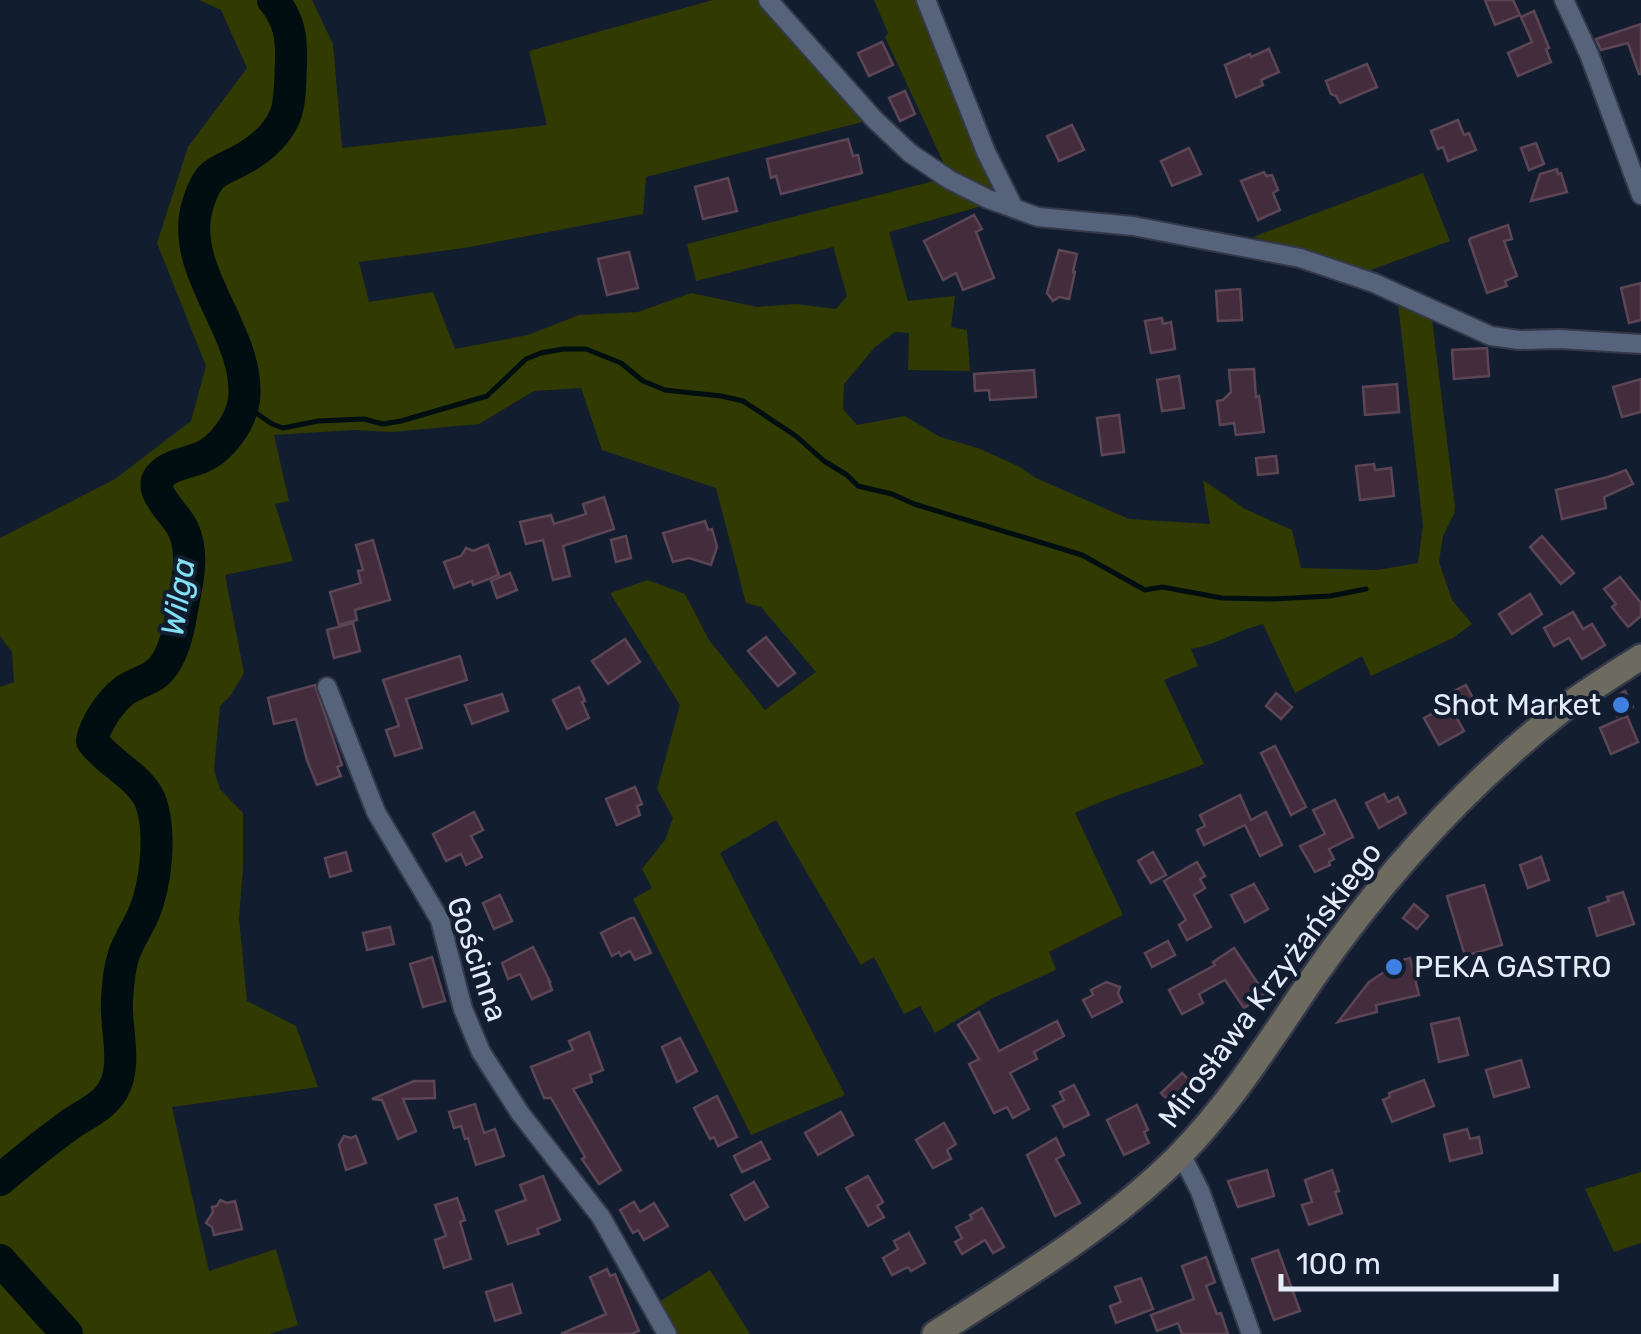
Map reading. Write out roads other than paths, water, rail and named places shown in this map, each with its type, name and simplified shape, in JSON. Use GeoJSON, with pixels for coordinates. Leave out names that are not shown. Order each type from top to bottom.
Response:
{"type":"FeatureCollection","features":[{"type":"Feature","properties":{"kind":"street"},"geometry":{"type":"LineString","coordinates":[[768,0],[874,119],[910,153],[988,199],[1038,217],[1133,226],[1300,258],[1374,283],[1492,336],[1641,344]]}},
{"type":"Feature","properties":{"kind":"street"},"geometry":{"type":"LineString","coordinates":[[926,0],[986,152],[1013,206]]}},
{"type":"Feature","properties":{"kind":"street"},"geometry":{"type":"LineString","coordinates":[[1564,0],[1589,54],[1641,195]]}},
{"type":"Feature","properties":{"kind":"street","name":"Mirosława Krzyżańskiego"},"geometry":{"type":"LineString","coordinates":[[935,1334],[1088,1231],[1181,1154],[1269,1044],[1312,979],[1418,844],[1523,742],[1591,689],[1641,657]]}},
{"type":"Feature","properties":{"kind":"street","name":"Gościnna"},"geometry":{"type":"LineString","coordinates":[[328,686],[376,812],[440,920],[463,1009],[482,1052],[520,1113],[600,1218],[668,1334]]}},
{"type":"Feature","properties":{"kind":"street"},"geometry":{"type":"LineString","coordinates":[[1181,1154],[1200,1191],[1251,1334]]}},
{"type":"Feature","properties":{"kind":"waterway","name":"Wilga"},"geometry":{"type":"LineString","coordinates":[[0,1180],[100,1105],[110,1095],[120,1069],[120,971],[152,887],[156,827],[145,791],[92,741],[100,721],[119,696],[163,667],[177,635],[188,579],[189,549],[183,529],[157,489],[159,477],[172,467],[215,449],[229,434],[244,400],[237,352],[207,282],[194,235],[196,211],[211,177],[259,149],[285,116],[291,45],[286,22],[273,0]]}},
{"type":"Feature","properties":{"kind":"waterway"},"geometry":{"type":"LineString","coordinates":[[243,404],[283,428],[318,421],[364,419],[383,424],[487,396],[526,359],[541,353],[586,349],[621,363],[643,381],[665,390],[743,401],[796,436],[858,486],[1082,555],[1145,590],[1162,587],[1222,598],[1273,599],[1330,596],[1366,589]]}},
{"type":"Feature","properties":{"kind":"waterway","name":"Wilga"},"geometry":{"type":"LineString","coordinates":[[0,1260],[67,1334]]}},
{"type":"Feature","properties":{"kind":"place","name":"Shot Market"},"geometry":{"type":"Point","coordinates":[1621,705]}},
{"type":"Feature","properties":{"kind":"place","name":"PEKA GASTRO"},"geometry":{"type":"Point","coordinates":[1394,967]}}]}
